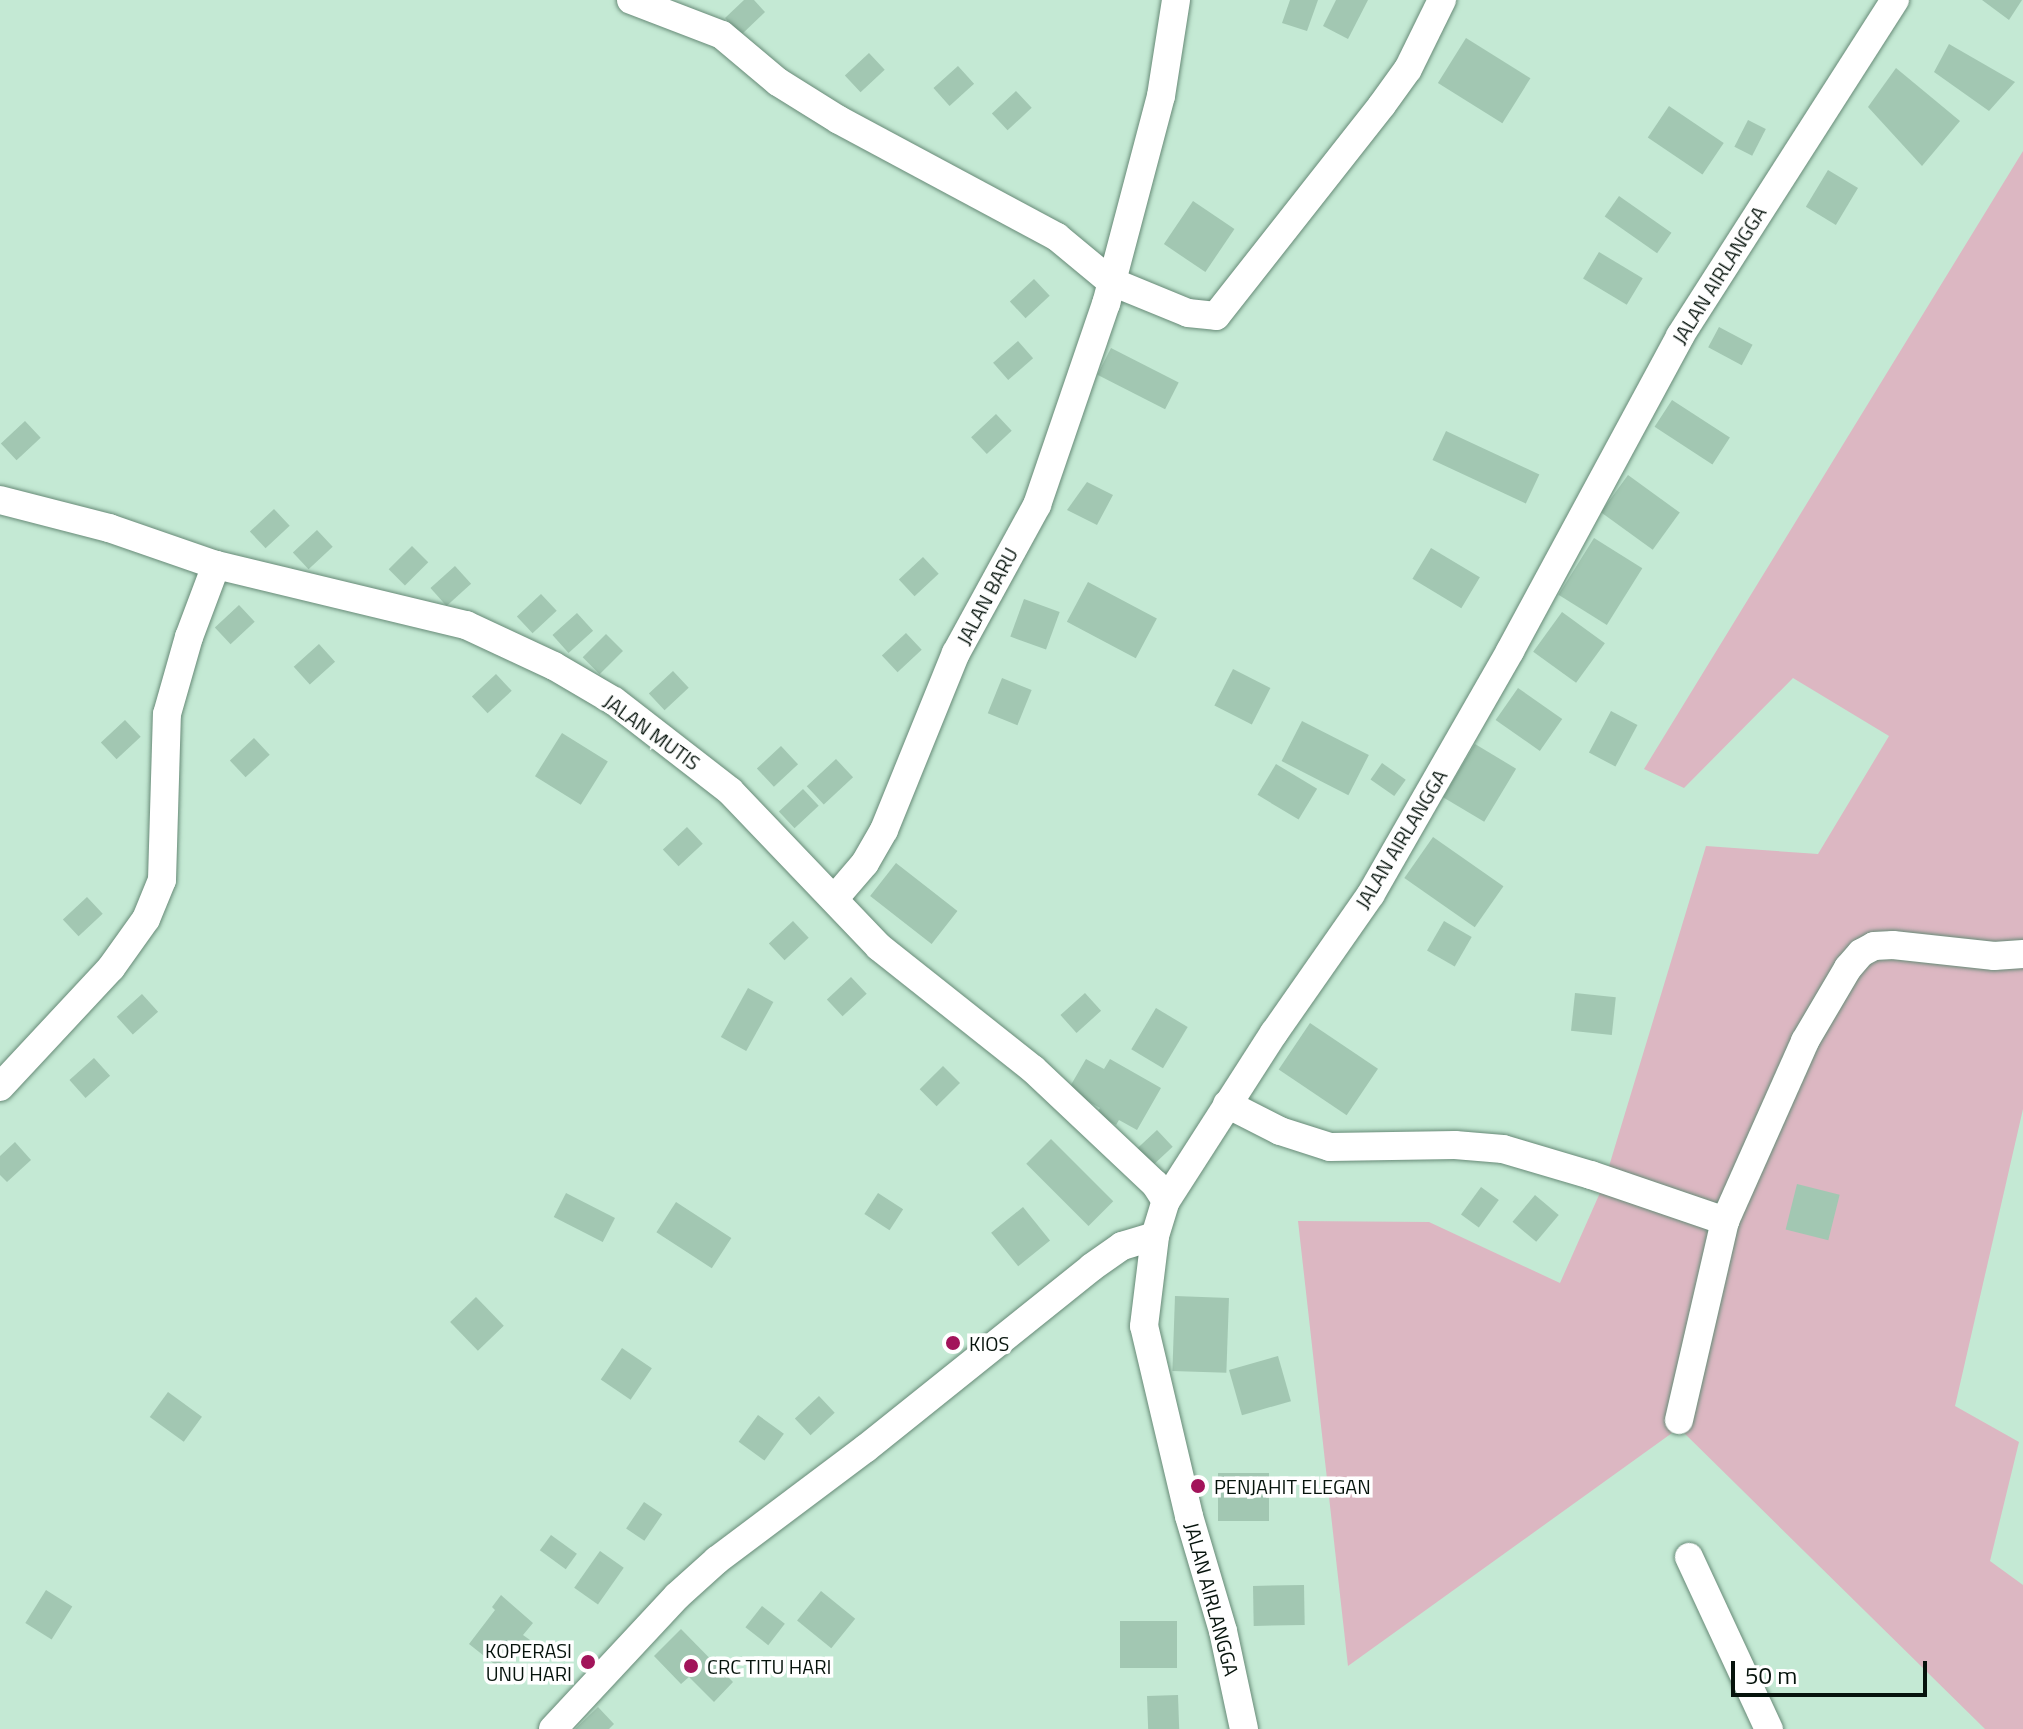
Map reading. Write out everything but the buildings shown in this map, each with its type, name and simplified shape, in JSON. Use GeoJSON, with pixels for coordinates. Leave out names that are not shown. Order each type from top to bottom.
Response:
{"type":"FeatureCollection","features":[{"type":"Feature","properties":{"kind":"street"},"geometry":{"type":"LineString","coordinates":[[631,0],[734,42],[778,82],[839,120],[1057,237],[1110,281],[1188,313],[1216,316],[1223,313],[1408,69],[1442,0]]}},
{"type":"Feature","properties":{"kind":"street","name":"JALAN BARU"},"geometry":{"type":"LineString","coordinates":[[835,898],[865,863],[884,830],[926,733],[951,665],[1037,505],[1094,343],[1161,96],[1176,0]]}},
{"type":"Feature","properties":{"kind":"street","name":"JALAN AIRLANGGA"},"geometry":{"type":"LineString","coordinates":[[1244,1729],[1223,1631],[1189,1516],[1144,1326],[1155,1236],[1166,1201],[1227,1104],[1371,894],[1510,651],[1680,336],[1895,0]]}},
{"type":"Feature","properties":{"kind":"street","name":"JALAN MUTIS"},"geometry":{"type":"LineString","coordinates":[[0,500],[109,528],[216,565],[466,625],[554,666],[614,701],[730,791],[879,947],[1033,1069],[1155,1184],[1166,1201]]}},
{"type":"Feature","properties":{"kind":"street"},"geometry":{"type":"LineString","coordinates":[[0,1087],[111,968],[146,919],[162,880],[167,714],[189,637],[216,565]]}},
{"type":"Feature","properties":{"kind":"street"},"geometry":{"type":"LineString","coordinates":[[1679,1420],[1725,1221],[1805,1041],[1848,968],[1861,953],[1874,946],[1893,945],[1994,956],[2023,954]]}},
{"type":"Feature","properties":{"kind":"street"},"geometry":{"type":"LineString","coordinates":[[1227,1104],[1307,1142],[1330,1147],[1455,1145],[1503,1149],[1591,1175],[1725,1221]]}},
{"type":"Feature","properties":{"kind":"street"},"geometry":{"type":"LineString","coordinates":[[553,1729],[677,1596],[717,1560],[865,1449],[1092,1267],[1122,1246],[1155,1236]]}},
{"type":"Feature","properties":{"kind":"street"},"geometry":{"type":"LineString","coordinates":[[1689,1557],[1769,1729]]}},
{"type":"Feature","properties":{"kind":"shaded area"},"geometry":{"type":"Polygon","coordinates":[[[2023,151],[2023,1109],[1955,1406],[2019,1442],[1990,1561],[2023,1585],[2023,1729],[1985,1729],[1679,1428],[1348,1666],[1298,1221],[1429,1222],[1560,1283],[1603,1186],[1706,846],[1818,854],[1889,736],[1793,678],[1684,788],[1644,769],[2023,151]]]}},
{"type":"Feature","properties":{"kind":"place","name":"KIOS"},"geometry":{"type":"Point","coordinates":[953,1343]}},
{"type":"Feature","properties":{"kind":"place","name":"PENJAHIT ELEGAN"},"geometry":{"type":"Point","coordinates":[1198,1486]}},
{"type":"Feature","properties":{"kind":"place","name":"KOPERASI UNU HARI"},"geometry":{"type":"Point","coordinates":[588,1662]}},
{"type":"Feature","properties":{"kind":"place","name":"CRC TITU HARI"},"geometry":{"type":"Point","coordinates":[691,1666]}}]}
